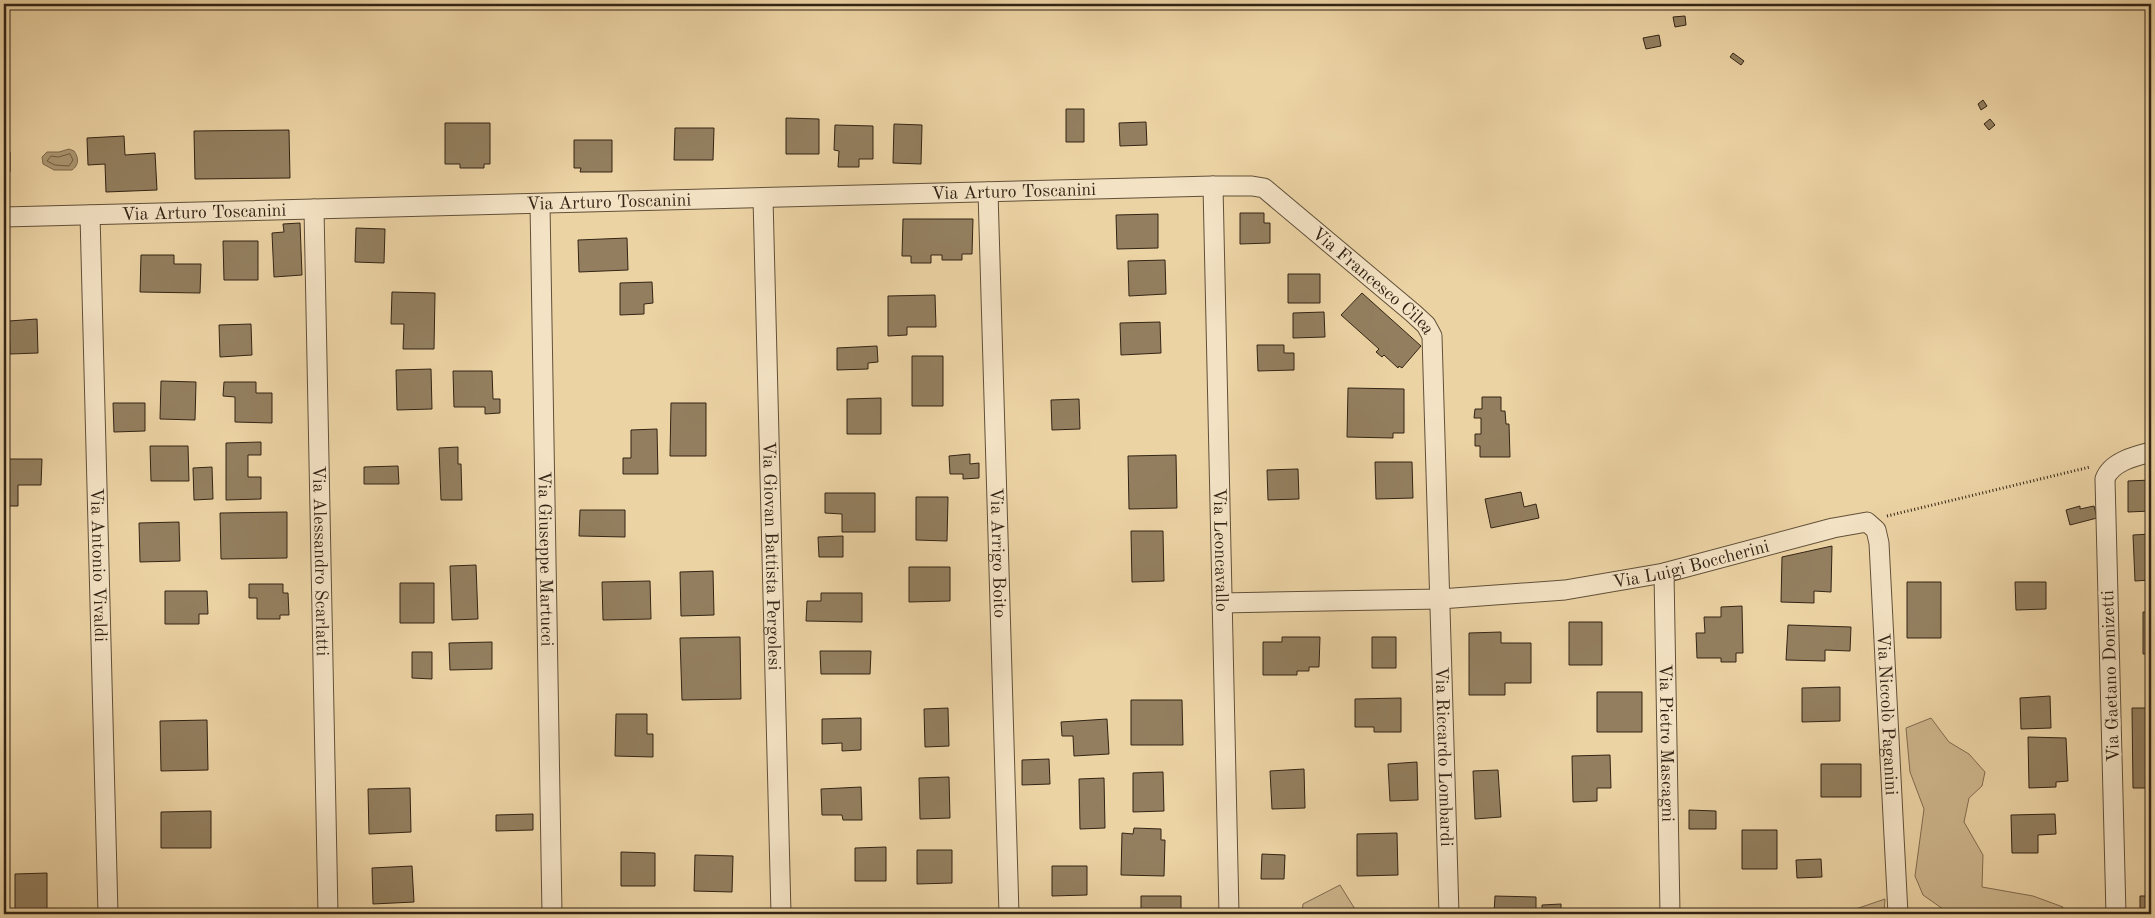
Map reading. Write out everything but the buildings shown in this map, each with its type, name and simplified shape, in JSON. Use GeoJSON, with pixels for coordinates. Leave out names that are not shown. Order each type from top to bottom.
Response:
{"type":"FeatureCollection","features":[{"type":"Feature","properties":{"kind":"street","name":"Via Arturo Toscanini"},"geometry":{"type":"LineString","coordinates":[[4,217],[1213,186]]}},
{"type":"Feature","properties":{"kind":"street","name":"Via Francesco Cilea"},"geometry":{"type":"LineString","coordinates":[[1213,186],[1252,186],[1267,190],[1430,330],[1432,336],[1440,599]]}},
{"type":"Feature","properties":{"kind":"street","name":"Via Leoncavallo"},"geometry":{"type":"LineString","coordinates":[[1213,186],[1229,914]]}},
{"type":"Feature","properties":{"kind":"street","name":"Via Arrigo Boito"},"geometry":{"type":"LineString","coordinates":[[988,192],[1009,914]]}},
{"type":"Feature","properties":{"kind":"street","name":"Via Giovan Battista Pergolesi"},"geometry":{"type":"LineString","coordinates":[[763,198],[781,914]]}},
{"type":"Feature","properties":{"kind":"street","name":"Via Giuseppe Martucci"},"geometry":{"type":"LineString","coordinates":[[540,204],[552,914]]}},
{"type":"Feature","properties":{"kind":"street","name":"Via Alessandro Scarlatti"},"geometry":{"type":"LineString","coordinates":[[314,209],[328,914]]}},
{"type":"Feature","properties":{"kind":"street","name":"Via Antonio Vivaldi"},"geometry":{"type":"LineString","coordinates":[[90,215],[108,914]]}},
{"type":"Feature","properties":{"kind":"street","name":"Via Gaetano Donizetti"},"geometry":{"type":"LineString","coordinates":[[2116,914],[2104,489],[2105,479],[2111,470],[2144,454]]}},
{"type":"Feature","properties":{"kind":"street","name":"Via Luigi Boccherini"},"geometry":{"type":"LineString","coordinates":[[1222,603],[1440,599],[1565,590],[1664,572],[1863,522]]}},
{"type":"Feature","properties":{"kind":"street","name":"Via Niccolò Paganini"},"geometry":{"type":"LineString","coordinates":[[1863,522],[1873,526],[1879,543],[1898,914]]}},
{"type":"Feature","properties":{"kind":"street","name":"Via Pietro Mascagni"},"geometry":{"type":"LineString","coordinates":[[1664,572],[1670,914]]}},
{"type":"Feature","properties":{"kind":"street","name":"Via Riccardo Lombardi"},"geometry":{"type":"LineString","coordinates":[[1440,599],[1449,914]]}},
{"type":"Feature","properties":{"kind":"path"},"geometry":{"type":"LineString","coordinates":[[1863,522],[2099,465]]}},
{"type":"Feature","properties":{"kind":"shaded area"},"geometry":{"type":"Polygon","coordinates":[[[1931,718],[1949,742],[1969,754],[1985,772],[1982,786],[1969,798],[1964,822],[1983,855],[1982,887],[2033,896],[2063,907],[2062,914],[1950,914],[1923,895],[1915,876],[1924,809],[1910,772],[1906,728],[1931,718]]]}},
{"type":"Feature","properties":{"kind":"shaded area"},"geometry":{"type":"Polygon","coordinates":[[[1340,885],[1358,914],[1302,914],[1303,904],[1340,885]]]}},
{"type":"Feature","properties":{"kind":"shaded area"},"geometry":{"type":"Polygon","coordinates":[[[1885,899],[1884,914],[1841,914],[1885,899]]]}},
{"type":"Feature","properties":{"kind":"water"},"geometry":{"type":"Polygon","coordinates":[[[69,149],[74,151],[77,156],[77,164],[72,170],[54,170],[43,164],[42,157],[47,152],[59,152],[69,149]]]}}]}
